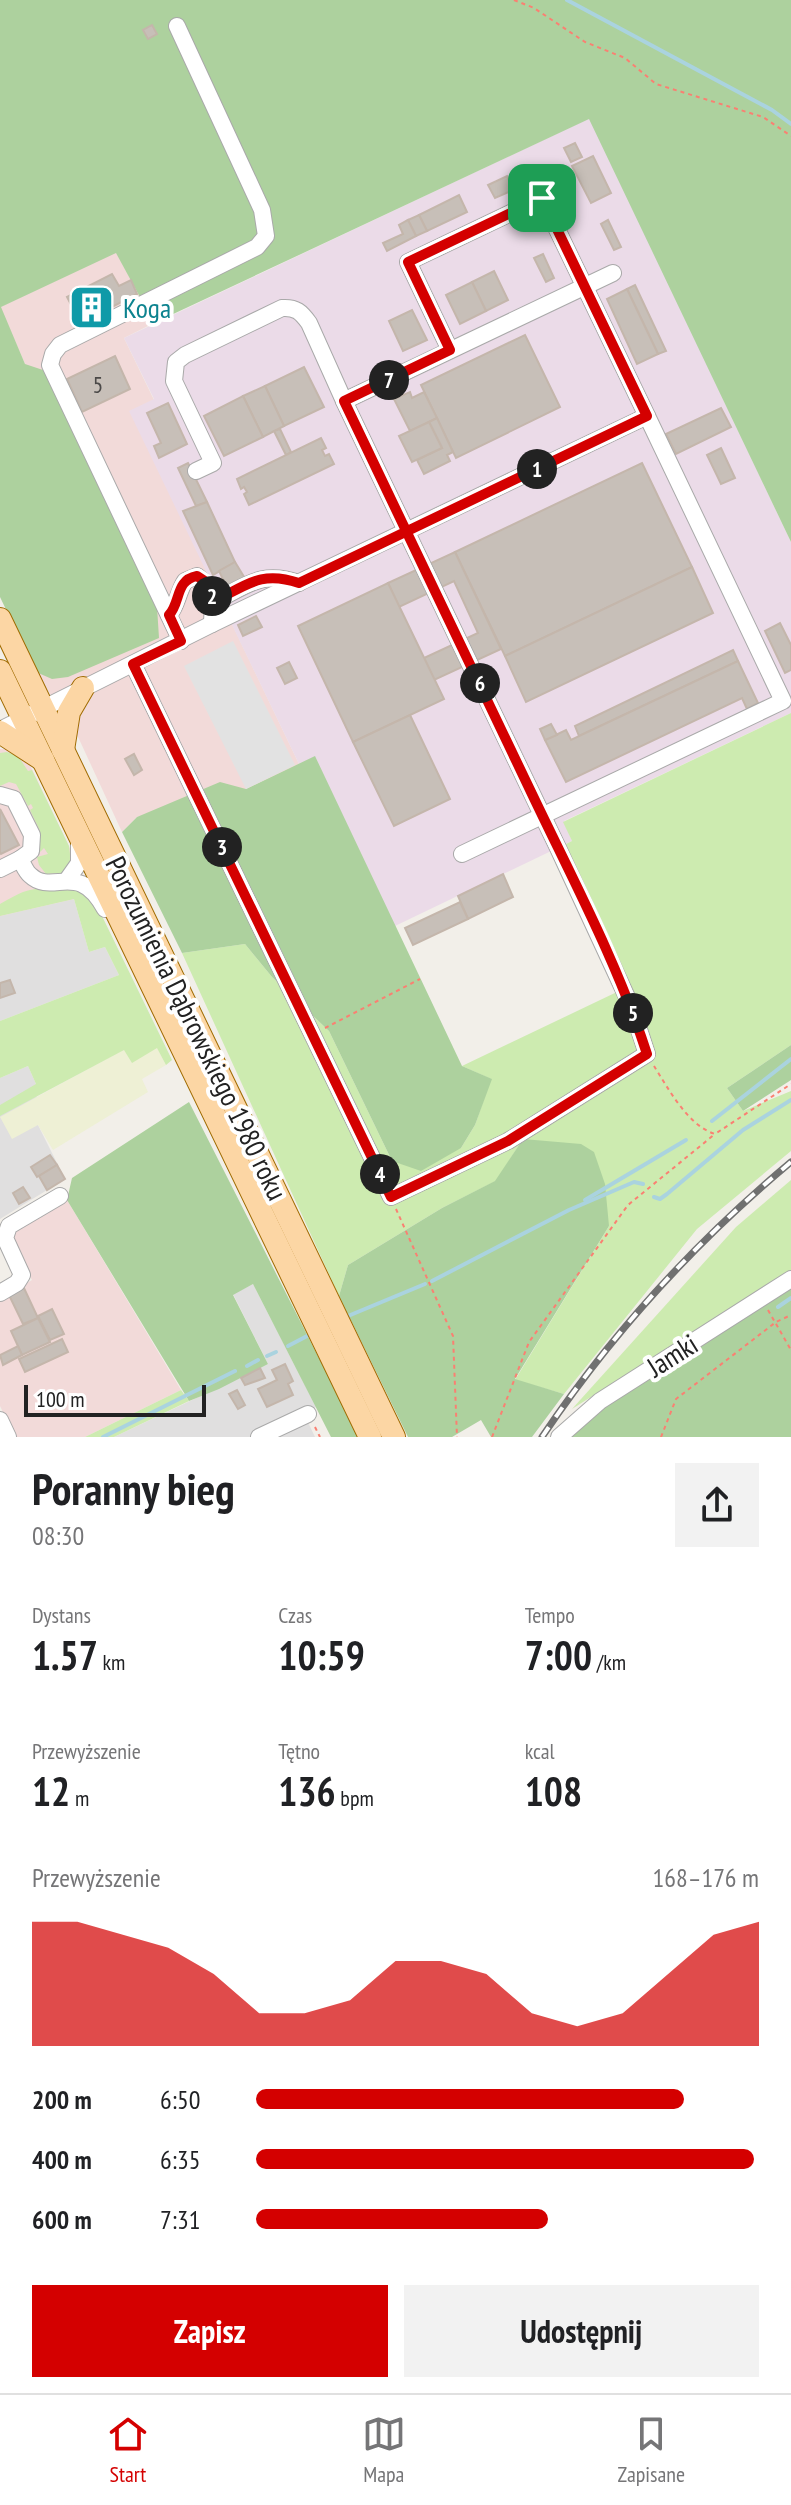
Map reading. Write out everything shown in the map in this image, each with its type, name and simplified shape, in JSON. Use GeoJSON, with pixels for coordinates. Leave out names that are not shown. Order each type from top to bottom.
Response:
{"type":"FeatureCollection","features":[{"type":"Feature","properties":{"kind":"main road","name":"Porozumienia Dąbrowskiego 1980 roku"},"geometry":{"type":"LineString","coordinates":[[0,619],[33,714],[328,1324],[370,1437]]}},
{"type":"Feature","properties":{"kind":"main road","name":"Porozumienia Dąbrowskiego 1980 roku"},"geometry":{"type":"LineString","coordinates":[[0,671],[33,714]]}},
{"type":"Feature","properties":{"kind":"main road"},"geometry":{"type":"LineString","coordinates":[[0,731],[53,756],[69,712],[83,688]]}},
{"type":"Feature","properties":{"kind":"main road","name":"Porozumienia Dąbrowskiego 1980 roku"},"geometry":{"type":"LineString","coordinates":[[53,756],[79,834],[130,942],[328,1324],[394,1437]]}},
{"type":"Feature","properties":{"kind":"street"},"geometry":{"type":"LineString","coordinates":[[177,26],[262,210],[266,236],[257,247],[60,345],[50,365],[181,641]]}},
{"type":"Feature","properties":{"kind":"street"},"geometry":{"type":"LineString","coordinates":[[450,350],[408,262],[542,198],[783,701],[462,854]]}},
{"type":"Feature","properties":{"kind":"street"},"geometry":{"type":"LineString","coordinates":[[344,401],[613,273]]}},
{"type":"Feature","properties":{"kind":"street"},"geometry":{"type":"LineString","coordinates":[[133,664],[391,1197],[508,1141],[647,1054],[632,1008],[543,817],[309,323],[301,312],[292,307],[282,308],[176,362],[174,381],[213,463],[196,471]]}},
{"type":"Feature","properties":{"kind":"street"},"geometry":{"type":"LineString","coordinates":[[0,731],[212,624],[647,416]]}},
{"type":"Feature","properties":{"kind":"street"},"geometry":{"type":"LineString","coordinates":[[169,615],[175,609],[180,588],[191,577],[197,576],[206,582],[213,602],[212,624]]}},
{"type":"Feature","properties":{"kind":"street"},"geometry":{"type":"LineString","coordinates":[[213,602],[261,578],[279,576],[299,583]]}},
{"type":"Feature","properties":{"kind":"street"},"geometry":{"type":"LineString","coordinates":[[0,795],[14,799],[32,835],[31,851],[0,869]]}},
{"type":"Feature","properties":{"kind":"street"},"geometry":{"type":"LineString","coordinates":[[67,880],[79,863],[79,834]]}},
{"type":"Feature","properties":{"kind":"street"},"geometry":{"type":"LineString","coordinates":[[20,859],[30,876],[40,881],[56,883],[67,880],[87,886],[96,893],[106,912],[130,942]]}},
{"type":"Feature","properties":{"kind":"street"},"geometry":{"type":"LineString","coordinates":[[0,1293],[17,1283],[22,1275],[5,1238],[9,1226],[60,1196]]}},
{"type":"Feature","properties":{"kind":"street","name":"Jamki"},"geometry":{"type":"LineString","coordinates":[[559,1437],[600,1401],[791,1279]]}},
{"type":"Feature","properties":{"kind":"street"},"geometry":{"type":"LineString","coordinates":[[259,1437],[308,1414]]}},
{"type":"Feature","properties":{"kind":"street"},"geometry":{"type":"LineString","coordinates":[[0,1420],[8,1437]]}},
{"type":"Feature","properties":{"kind":"path"},"geometry":{"type":"LineString","coordinates":[[514,0],[534,8],[585,42],[625,58],[656,84],[763,117],[791,136]]}},
{"type":"Feature","properties":{"kind":"path"},"geometry":{"type":"LineString","coordinates":[[313,1034],[420,979]]}},
{"type":"Feature","properties":{"kind":"path"},"geometry":{"type":"LineString","coordinates":[[647,1054],[687,1112],[704,1131],[715,1134]]}},
{"type":"Feature","properties":{"kind":"path"},"geometry":{"type":"LineString","coordinates":[[492,1437],[529,1342],[628,1205],[715,1134],[791,1084]]}},
{"type":"Feature","properties":{"kind":"path"},"geometry":{"type":"LineString","coordinates":[[391,1197],[453,1336],[457,1437]]}},
{"type":"Feature","properties":{"kind":"path"},"geometry":{"type":"LineString","coordinates":[[762,1298],[791,1350]]}},
{"type":"Feature","properties":{"kind":"path"},"geometry":{"type":"LineString","coordinates":[[661,1437],[676,1399],[776,1322],[791,1315]]}},
{"type":"Feature","properties":{"kind":"shaded area"},"geometry":{"type":"Polygon","coordinates":[[[590,118],[791,542],[791,713],[564,821],[572,841],[395,926],[315,757],[299,764],[129,411],[154,399],[124,338],[590,118]]]}},
{"type":"Feature","properties":{"kind":"shaded area"},"geometry":{"type":"Polygon","coordinates":[[[116,252],[154,323],[124,338],[154,400],[130,411],[299,764],[246,789],[137,817],[122,832],[79,739],[36,672],[25,364],[0,307],[116,252]]]}},
{"type":"Feature","properties":{"kind":"shaded area"},"geometry":{"type":"Polygon","coordinates":[[[233,641],[295,765],[246,789],[184,666],[233,641]]]}},
{"type":"Feature","properties":{"kind":"shaded area"},"geometry":{"type":"Polygon","coordinates":[[[0,749],[10,749],[29,763],[85,880],[74,899],[0,916],[0,749]]]}},
{"type":"Feature","properties":{"kind":"shaded area"},"geometry":{"type":"Polygon","coordinates":[[[74,899],[89,952],[105,947],[119,975],[0,1021],[0,916],[74,899]]]}},
{"type":"Feature","properties":{"kind":"shaded area"},"geometry":{"type":"Polygon","coordinates":[[[28,1066],[36,1084],[38,1125],[65,1179],[0,1219],[0,1078],[28,1066]]]}},
{"type":"Feature","properties":{"kind":"shaded area"},"geometry":{"type":"Polygon","coordinates":[[[67,1200],[181,1390],[85,1437],[15,1437],[0,1406],[0,1299],[32,1280],[8,1236],[67,1200]]]}},
{"type":"Feature","properties":{"kind":"shaded area"},"geometry":{"type":"Polygon","coordinates":[[[253,1284],[316,1407],[304,1414],[315,1437],[114,1437],[268,1364],[233,1294],[253,1284]]]}},
{"type":"Feature","properties":{"kind":"green space"},"geometry":{"type":"Polygon","coordinates":[[[0,0],[791,0],[791,542],[589,119],[154,323],[116,253],[1,307],[25,364],[49,372],[156,591],[159,638],[68,677],[52,679],[36,672],[0,597],[0,0]]]}},
{"type":"Feature","properties":{"kind":"green space"},"geometry":{"type":"Polygon","coordinates":[[[791,713],[791,1045],[727,1088],[743,1111],[791,1091],[791,1151],[697,1229],[564,1394],[515,1380],[609,1226],[523,1139],[496,1181],[442,1208],[348,1265],[339,1296],[182,953],[245,944],[272,977],[329,1031],[392,1161],[461,1148],[475,1125],[491,1079],[462,1066],[619,991],[552,851],[572,841],[563,822],[791,713]]]}},
{"type":"Feature","properties":{"kind":"green space"},"geometry":{"type":"Polygon","coordinates":[[[0,753],[18,756],[28,771],[32,770],[69,846],[71,862],[62,873],[46,874],[39,865],[37,857],[48,854],[44,848],[37,855],[40,831],[30,810],[33,808],[31,804],[28,806],[16,784],[9,782],[0,786],[0,753]]]}},
{"type":"Feature","properties":{"kind":"green space"},"geometry":{"type":"Polygon","coordinates":[[[315,756],[462,1066],[492,1079],[475,1125],[461,1148],[421,1171],[392,1161],[329,1031],[272,977],[245,944],[182,953],[122,832],[137,817],[220,782],[246,789],[315,756]]]}},
{"type":"Feature","properties":{"kind":"green space"},"geometry":{"type":"Polygon","coordinates":[[[69,888],[86,892],[102,916],[172,1060],[166,1065],[157,1048],[132,1063],[124,1050],[0,1116],[0,1105],[36,1084],[28,1066],[0,1078],[0,1021],[119,975],[105,947],[89,952],[74,899],[0,916],[0,904],[22,892],[69,888]]]}},
{"type":"Feature","properties":{"kind":"green space"},"geometry":{"type":"Polygon","coordinates":[[[791,1045],[791,1080],[743,1111],[727,1088],[791,1045]]]}},
{"type":"Feature","properties":{"kind":"green space"},"geometry":{"type":"Polygon","coordinates":[[[157,1047],[166,1065],[142,1079],[148,1092],[53,1150],[38,1125],[12,1139],[0,1117],[125,1049],[157,1047]]]}},
{"type":"Feature","properties":{"kind":"green space"},"geometry":{"type":"Polygon","coordinates":[[[189,1102],[359,1437],[331,1437],[253,1284],[233,1295],[268,1364],[189,1401],[67,1200],[72,1178],[189,1102]]]}},
{"type":"Feature","properties":{"kind":"green space"},"geometry":{"type":"Polygon","coordinates":[[[523,1139],[581,1144],[594,1152],[605,1184],[609,1226],[515,1379],[564,1394],[532,1437],[491,1437],[481,1420],[452,1437],[408,1437],[339,1296],[348,1265],[442,1208],[495,1181],[523,1139]]]}},
{"type":"Feature","properties":{"kind":"green space"},"geometry":{"type":"Polygon","coordinates":[[[791,1180],[791,1270],[572,1409],[736,1227],[791,1180]]]}},
{"type":"Feature","properties":{"kind":"green space"},"geometry":{"type":"Polygon","coordinates":[[[791,1285],[791,1437],[570,1437],[598,1410],[791,1285]]]}},
{"type":"Feature","properties":{"kind":"green space"},"geometry":{"type":"Polygon","coordinates":[[[181,1390],[189,1401],[114,1437],[85,1437],[181,1390]]]}},
{"type":"Feature","properties":{"kind":"building"},"geometry":{"type":"Polygon","coordinates":[[[152,25],[157,34],[148,39],[143,30],[152,25]]]}},
{"type":"Feature","properties":{"kind":"building"},"geometry":{"type":"Polygon","coordinates":[[[575,143],[582,157],[571,162],[564,148],[575,143]]]}},
{"type":"Feature","properties":{"kind":"building"},"geometry":{"type":"Polygon","coordinates":[[[593,156],[611,193],[591,203],[572,166],[593,156]]]}},
{"type":"Feature","properties":{"kind":"building"},"geometry":{"type":"Polygon","coordinates":[[[507,176],[513,190],[495,198],[488,185],[507,176]]]}},
{"type":"Feature","properties":{"kind":"building"},"geometry":{"type":"Polygon","coordinates":[[[459,195],[467,212],[427,231],[419,215],[459,195]]]}},
{"type":"Feature","properties":{"kind":"building"},"geometry":{"type":"Polygon","coordinates":[[[419,215],[427,231],[416,236],[408,220],[419,215]]]}},
{"type":"Feature","properties":{"kind":"building"},"geometry":{"type":"Polygon","coordinates":[[[408,220],[416,236],[387,251],[383,243],[403,234],[399,225],[408,220]]]}},
{"type":"Feature","properties":{"kind":"building"},"geometry":{"type":"Polygon","coordinates":[[[608,220],[621,247],[614,250],[601,224],[608,220]]]}},
{"type":"Feature","properties":{"kind":"building"},"geometry":{"type":"Polygon","coordinates":[[[543,254],[554,278],[546,282],[534,258],[543,254]]]}},
{"type":"Feature","properties":{"kind":"building"},"geometry":{"type":"Polygon","coordinates":[[[494,271],[508,300],[486,311],[472,282],[494,271]]]}},
{"type":"Feature","properties":{"kind":"building","name":"Koga"},"geometry":{"type":"Polygon","coordinates":[[[112,274],[119,286],[131,280],[137,294],[85,321],[83,318],[79,320],[67,297],[112,274]]]}},
{"type":"Feature","properties":{"kind":"building"},"geometry":{"type":"Polygon","coordinates":[[[472,282],[486,311],[460,324],[446,295],[472,282]]]}},
{"type":"Feature","properties":{"kind":"building"},"geometry":{"type":"Polygon","coordinates":[[[635,285],[666,351],[658,354],[627,289],[635,285]]]}},
{"type":"Feature","properties":{"kind":"building"},"geometry":{"type":"Polygon","coordinates":[[[627,289],[658,354],[637,364],[607,299],[627,289]]]}},
{"type":"Feature","properties":{"kind":"building"},"geometry":{"type":"Polygon","coordinates":[[[412,310],[427,340],[403,351],[389,321],[412,310]]]}},
{"type":"Feature","properties":{"kind":"building"},"geometry":{"type":"Polygon","coordinates":[[[525,335],[560,407],[456,458],[421,385],[525,335]]]}},
{"type":"Feature","properties":{"kind":"building"},"geometry":{"type":"Polygon","coordinates":[[[115,356],[130,389],[82,412],[67,379],[115,356]]]}},
{"type":"Feature","properties":{"kind":"building"},"geometry":{"type":"Polygon","coordinates":[[[304,367],[324,407],[284,426],[265,386],[304,367]]]}},
{"type":"Feature","properties":{"kind":"building"},"geometry":{"type":"Polygon","coordinates":[[[265,386],[284,426],[263,437],[243,396],[265,386]]]}},
{"type":"Feature","properties":{"kind":"building"},"geometry":{"type":"Polygon","coordinates":[[[410,392],[412,398],[424,392],[437,418],[410,431],[394,399],[410,392]]]}},
{"type":"Feature","properties":{"kind":"building"},"geometry":{"type":"Polygon","coordinates":[[[243,396],[263,437],[224,456],[204,416],[243,396]]]}},
{"type":"Feature","properties":{"kind":"building"},"geometry":{"type":"Polygon","coordinates":[[[168,403],[187,444],[159,458],[154,446],[161,443],[147,413],[168,403]]]}},
{"type":"Feature","properties":{"kind":"building"},"geometry":{"type":"Polygon","coordinates":[[[721,408],[731,427],[676,454],[666,434],[721,408]]]}},
{"type":"Feature","properties":{"kind":"building"},"geometry":{"type":"Polygon","coordinates":[[[437,418],[453,452],[447,455],[450,461],[424,474],[417,460],[442,448],[429,422],[437,418]]]}},
{"type":"Feature","properties":{"kind":"building"},"geometry":{"type":"Polygon","coordinates":[[[429,422],[442,448],[412,462],[399,436],[429,422]]]}},
{"type":"Feature","properties":{"kind":"building"},"geometry":{"type":"Polygon","coordinates":[[[280,429],[291,452],[286,455],[274,431],[280,429]]]}},
{"type":"Feature","properties":{"kind":"building"},"geometry":{"type":"Polygon","coordinates":[[[321,438],[326,448],[322,450],[325,456],[329,454],[334,464],[249,505],[244,494],[247,492],[244,487],[241,489],[237,479],[321,438]]]}},
{"type":"Feature","properties":{"kind":"building"},"geometry":{"type":"Polygon","coordinates":[[[721,448],[735,478],[721,484],[707,455],[721,448]]]}},
{"type":"Feature","properties":{"kind":"building"},"geometry":{"type":"Polygon","coordinates":[[[188,463],[207,502],[196,506],[178,468],[188,463]]]}},
{"type":"Feature","properties":{"kind":"building"},"geometry":{"type":"Polygon","coordinates":[[[642,463],[692,567],[505,656],[455,552],[642,463]]]}},
{"type":"Feature","properties":{"kind":"building"},"geometry":{"type":"Polygon","coordinates":[[[207,502],[235,562],[213,575],[183,511],[207,502]]]}},
{"type":"Feature","properties":{"kind":"building"},"geometry":{"type":"Polygon","coordinates":[[[455,552],[501,649],[434,680],[424,658],[478,633],[454,581],[399,607],[388,583],[455,552]]]}},
{"type":"Feature","properties":{"kind":"building"},"geometry":{"type":"Polygon","coordinates":[[[235,562],[246,580],[227,588],[219,571],[235,562]]]}},
{"type":"Feature","properties":{"kind":"building"},"geometry":{"type":"Polygon","coordinates":[[[692,567],[713,613],[526,702],[505,656],[692,567]]]}},
{"type":"Feature","properties":{"kind":"building"},"geometry":{"type":"Polygon","coordinates":[[[388,583],[444,699],[353,742],[298,626],[388,583]]]}},
{"type":"Feature","properties":{"kind":"building"},"geometry":{"type":"Polygon","coordinates":[[[256,616],[262,627],[243,636],[238,625],[256,616]]]}},
{"type":"Feature","properties":{"kind":"building"},"geometry":{"type":"Polygon","coordinates":[[[780,623],[791,645],[791,670],[785,673],[765,631],[780,623]]]}},
{"type":"Feature","properties":{"kind":"building"},"geometry":{"type":"Polygon","coordinates":[[[733,650],[738,661],[579,736],[575,726],[733,650]]]}},
{"type":"Feature","properties":{"kind":"building"},"geometry":{"type":"Polygon","coordinates":[[[738,661],[758,703],[747,709],[742,698],[566,782],[545,740],[566,730],[571,740],[738,661]]]}},
{"type":"Feature","properties":{"kind":"building"},"geometry":{"type":"Polygon","coordinates":[[[289,662],[297,678],[285,684],[277,668],[289,662]]]}},
{"type":"Feature","properties":{"kind":"building"},"geometry":{"type":"Polygon","coordinates":[[[410,715],[450,799],[394,826],[353,742],[410,715]]]}},
{"type":"Feature","properties":{"kind":"building"},"geometry":{"type":"Polygon","coordinates":[[[551,724],[557,735],[545,740],[540,729],[551,724]]]}},
{"type":"Feature","properties":{"kind":"building"},"geometry":{"type":"Polygon","coordinates":[[[134,754],[142,770],[134,775],[125,759],[134,754]]]}},
{"type":"Feature","properties":{"kind":"building"},"geometry":{"type":"Polygon","coordinates":[[[0,809],[19,845],[1,854],[0,852],[0,809]]]}},
{"type":"Feature","properties":{"kind":"building"},"geometry":{"type":"Polygon","coordinates":[[[503,874],[513,897],[468,919],[458,896],[503,874]]]}},
{"type":"Feature","properties":{"kind":"building"},"geometry":{"type":"Polygon","coordinates":[[[460,902],[468,919],[413,945],[405,928],[460,902]]]}},
{"type":"Feature","properties":{"kind":"building"},"geometry":{"type":"Polygon","coordinates":[[[10,980],[15,993],[0,998],[0,983],[10,980]]]}},
{"type":"Feature","properties":{"kind":"building"},"geometry":{"type":"Polygon","coordinates":[[[50,1155],[57,1165],[37,1177],[31,1167],[50,1155]]]}},
{"type":"Feature","properties":{"kind":"building"},"geometry":{"type":"Polygon","coordinates":[[[57,1165],[65,1179],[47,1190],[39,1176],[57,1165]]]}},
{"type":"Feature","properties":{"kind":"building"},"geometry":{"type":"Polygon","coordinates":[[[23,1187],[30,1198],[19,1204],[13,1193],[23,1187]]]}},
{"type":"Feature","properties":{"kind":"building"},"geometry":{"type":"Polygon","coordinates":[[[23,1286],[38,1318],[23,1324],[8,1293],[23,1286]]]}},
{"type":"Feature","properties":{"kind":"building"},"geometry":{"type":"Polygon","coordinates":[[[52,1309],[64,1334],[50,1340],[38,1316],[52,1309]]]}},
{"type":"Feature","properties":{"kind":"building"},"geometry":{"type":"Polygon","coordinates":[[[38,1318],[50,1342],[22,1355],[11,1331],[38,1318]]]}},
{"type":"Feature","properties":{"kind":"building"},"geometry":{"type":"Polygon","coordinates":[[[62,1339],[68,1352],[25,1372],[19,1359],[62,1339]]]}},
{"type":"Feature","properties":{"kind":"building"},"geometry":{"type":"Polygon","coordinates":[[[18,1346],[22,1355],[3,1365],[0,1355],[18,1346]]]}},
{"type":"Feature","properties":{"kind":"building"},"geometry":{"type":"Polygon","coordinates":[[[285,1364],[293,1381],[288,1384],[293,1395],[267,1407],[258,1389],[277,1380],[272,1370],[285,1364]]]}},
{"type":"Feature","properties":{"kind":"building"},"geometry":{"type":"Polygon","coordinates":[[[260,1368],[265,1378],[245,1385],[241,1378],[260,1368]]]}},
{"type":"Feature","properties":{"kind":"building"},"geometry":{"type":"Polygon","coordinates":[[[237,1390],[245,1405],[238,1409],[229,1394],[237,1390]]]}},
{"type":"Feature","properties":{"kind":"waterway"},"geometry":{"type":"LineString","coordinates":[[567,0],[772,110],[791,124]]}},
{"type":"Feature","properties":{"kind":"waterway"},"geometry":{"type":"LineString","coordinates":[[712,1121],[791,1059]]}},
{"type":"Feature","properties":{"kind":"waterway"},"geometry":{"type":"LineString","coordinates":[[654,1197],[660,1199],[743,1130],[791,1100]]}},
{"type":"Feature","properties":{"kind":"waterway"},"geometry":{"type":"LineString","coordinates":[[585,1200],[686,1140]]}},
{"type":"Feature","properties":{"kind":"waterway"},"geometry":{"type":"LineString","coordinates":[[432,1281],[569,1210],[634,1182],[643,1184]]}},
{"type":"Feature","properties":{"kind":"waterway"},"geometry":{"type":"LineString","coordinates":[[348,1316],[425,1284]]}},
{"type":"Feature","properties":{"kind":"waterway"},"geometry":{"type":"LineString","coordinates":[[778,1307],[791,1298]]}},
{"type":"Feature","properties":{"kind":"waterway"},"geometry":{"type":"LineString","coordinates":[[288,1346],[311,1334]]}},
{"type":"Feature","properties":{"kind":"waterway"},"geometry":{"type":"LineString","coordinates":[[267,1356],[276,1352]]}},
{"type":"Feature","properties":{"kind":"waterway"},"geometry":{"type":"LineString","coordinates":[[247,1366],[258,1360]]}},
{"type":"Feature","properties":{"kind":"waterway"},"geometry":{"type":"LineString","coordinates":[[103,1437],[235,1371]]}},
{"type":"Feature","properties":{"kind":"railway"},"geometry":{"type":"LineString","coordinates":[[542,1437],[597,1362],[656,1291],[721,1225],[791,1162]]}},
{"type":"Feature","properties":{"kind":"place","name":"Koga"},"geometry":{"type":"Point","coordinates":[92,307]}},
{"type":"Feature","properties":{"kind":"route"},"geometry":{"type":"LineString","coordinates":[[542,198],[408,262],[450,350],[344,401],[407,531],[558,848],[632,1008],[647,1054],[508,1141],[391,1197],[133,664],[181,641],[169,615],[175,609],[180,588],[191,577],[197,576],[206,582],[213,602],[261,578],[279,576],[299,583],[407,531],[647,416],[542,198]]}}]}
